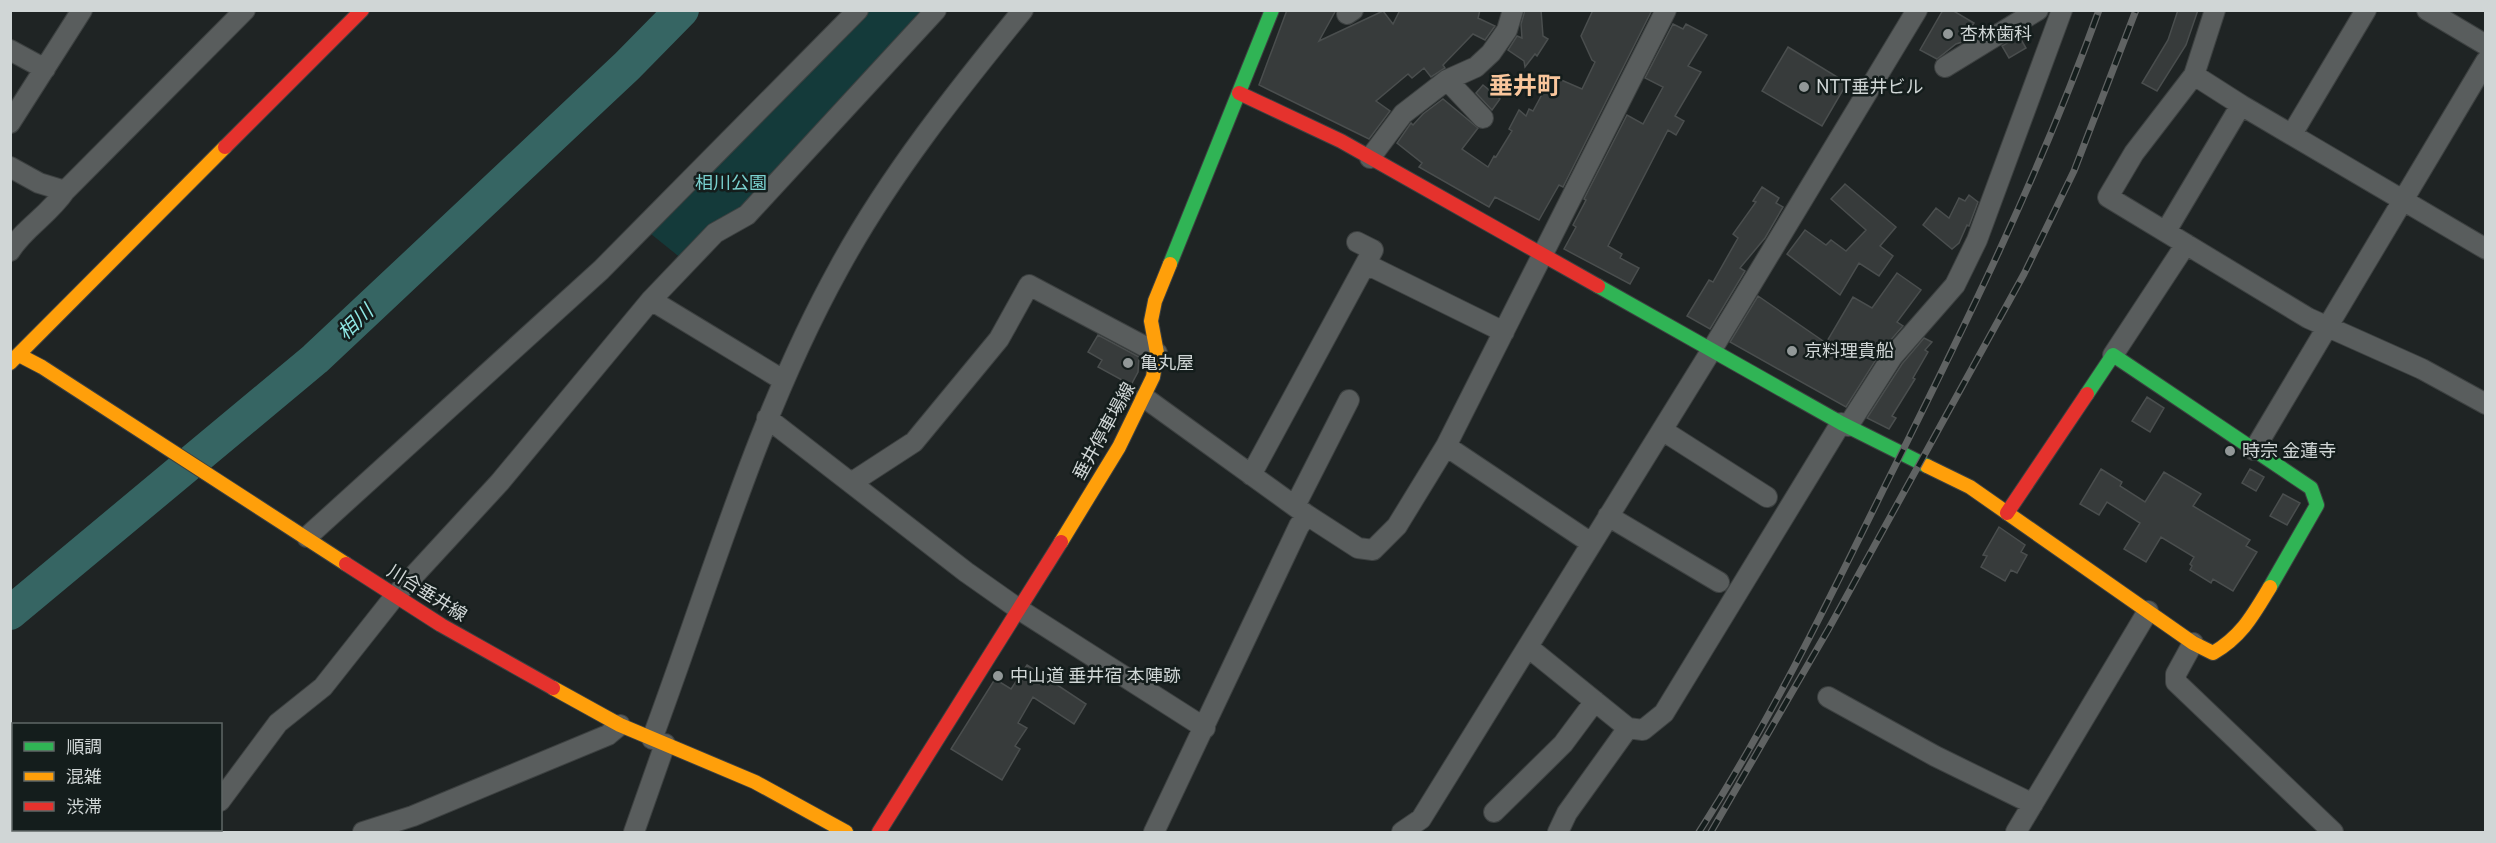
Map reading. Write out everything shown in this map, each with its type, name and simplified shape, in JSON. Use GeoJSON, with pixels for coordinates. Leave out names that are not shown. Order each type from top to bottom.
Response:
{"type":"FeatureCollection","features":[{"type":"Feature","properties":{"kind":"street"},"geometry":{"type":"LineString","coordinates":[[10,123],[82,10]]}},
{"type":"Feature","properties":{"kind":"street"},"geometry":{"type":"LineString","coordinates":[[10,250],[16,241],[54,208],[65,191],[245,10]]}},
{"type":"Feature","properties":{"kind":"street"},"geometry":{"type":"LineString","coordinates":[[13,356],[362,10]]}},
{"type":"Feature","properties":{"kind":"street"},"geometry":{"type":"LineString","coordinates":[[300,533],[601,270],[858,10]]}},
{"type":"Feature","properties":{"kind":"street"},"geometry":{"type":"LineString","coordinates":[[222,798],[278,723],[323,687],[395,596],[500,482],[651,300],[715,233],[747,215],[936,10]]}},
{"type":"Feature","properties":{"kind":"street"},"geometry":{"type":"LineString","coordinates":[[634,832],[658,742],[767,418],[783,380],[838,268],[869,217],[967,79],[1023,10]]}},
{"type":"Feature","properties":{"kind":"street","name":"垂井停車場線"},"geometry":{"type":"LineString","coordinates":[[879,832],[1020,610],[1119,447],[1145,398],[1153,378],[1157,353],[1151,321],[1155,300],[1272,10]]}},
{"type":"Feature","properties":{"kind":"street"},"geometry":{"type":"LineString","coordinates":[[1370,158],[1403,114],[1447,80],[1476,67],[1491,53],[1507,30],[1513,10]]}},
{"type":"Feature","properties":{"kind":"street"},"geometry":{"type":"LineString","coordinates":[[1145,398],[1251,475],[1358,548],[1373,550],[1397,526],[1446,446],[1666,10]]}},
{"type":"Feature","properties":{"kind":"street"},"geometry":{"type":"LineString","coordinates":[[1402,832],[1420,819],[1528,647],[1711,351],[1917,10]]}},
{"type":"Feature","properties":{"kind":"street"},"geometry":{"type":"LineString","coordinates":[[1945,67],[2038,10]]}},
{"type":"Feature","properties":{"kind":"street"},"geometry":{"type":"LineString","coordinates":[[1528,647],[1628,728],[1643,730],[1664,713],[1845,425],[1892,357],[1955,285],[1977,240],[2062,10]]}},
{"type":"Feature","properties":{"kind":"street"},"geometry":{"type":"LineString","coordinates":[[2215,10],[2194,75],[2134,153],[2108,197],[2308,318],[2422,369],[2486,404]]}},
{"type":"Feature","properties":{"kind":"street"},"geometry":{"type":"LineString","coordinates":[[2292,134],[2366,10]]}},
{"type":"Feature","properties":{"kind":"street"},"geometry":{"type":"LineString","coordinates":[[2427,10],[2486,45]]}},
{"type":"Feature","properties":{"kind":"street"},"geometry":{"type":"LineString","coordinates":[[10,50],[45,69]]}},
{"type":"Feature","properties":{"kind":"street"},"geometry":{"type":"LineString","coordinates":[[2254,450],[2486,61]]}},
{"type":"Feature","properties":{"kind":"street"},"geometry":{"type":"LineString","coordinates":[[2194,75],[2486,249]]}},
{"type":"Feature","properties":{"kind":"street"},"geometry":{"type":"LineString","coordinates":[[1447,80],[1483,118]]}},
{"type":"Feature","properties":{"kind":"street"},"geometry":{"type":"LineString","coordinates":[[1239,93],[1341,141],[1845,425],[1970,487],[2193,644],[2213,653],[2230,643],[2250,621],[2317,505],[2311,488],[2113,355]]}},
{"type":"Feature","properties":{"kind":"street"},"geometry":{"type":"LineString","coordinates":[[2166,231],[2241,105]]}},
{"type":"Feature","properties":{"kind":"street"},"geometry":{"type":"LineString","coordinates":[[10,167],[39,183],[65,191]]}},
{"type":"Feature","properties":{"kind":"street"},"geometry":{"type":"LineString","coordinates":[[1251,475],[1373,250],[1357,242]]}},
{"type":"Feature","properties":{"kind":"street"},"geometry":{"type":"LineString","coordinates":[[2007,513],[2186,244]]}},
{"type":"Feature","properties":{"kind":"street"},"geometry":{"type":"LineString","coordinates":[[1366,264],[1504,332]]}},
{"type":"Feature","properties":{"kind":"street"},"geometry":{"type":"LineString","coordinates":[[851,483],[914,442],[999,339],[1029,285],[1157,353]]}},
{"type":"Feature","properties":{"kind":"street"},"geometry":{"type":"LineString","coordinates":[[651,300],[783,380]]}},
{"type":"Feature","properties":{"kind":"street","name":"川合垂井線"},"geometry":{"type":"LineString","coordinates":[[13,356],[42,367],[441,625],[620,725],[755,782],[846,832]]}},
{"type":"Feature","properties":{"kind":"street"},"geometry":{"type":"LineString","coordinates":[[1154,832],[1299,526],[1301,510],[1349,400]]}},
{"type":"Feature","properties":{"kind":"street"},"geometry":{"type":"LineString","coordinates":[[767,418],[966,573],[1205,728]]}},
{"type":"Feature","properties":{"kind":"street"},"geometry":{"type":"LineString","coordinates":[[1662,430],[1767,497]]}},
{"type":"Feature","properties":{"kind":"street"},"geometry":{"type":"LineString","coordinates":[[1446,446],[1592,543]]}},
{"type":"Feature","properties":{"kind":"street"},"geometry":{"type":"LineString","coordinates":[[1608,516],[1719,582]]}},
{"type":"Feature","properties":{"kind":"street"},"geometry":{"type":"LineString","coordinates":[[2016,832],[2148,611]]}},
{"type":"Feature","properties":{"kind":"street"},"geometry":{"type":"LineString","coordinates":[[2193,644],[2176,674],[2176,682],[2333,832]]}},
{"type":"Feature","properties":{"kind":"street"},"geometry":{"type":"LineString","coordinates":[[1828,697],[1935,756],[2033,804]]}},
{"type":"Feature","properties":{"kind":"street"},"geometry":{"type":"LineString","coordinates":[[1494,812],[1563,744],[1595,701]]}},
{"type":"Feature","properties":{"kind":"street"},"geometry":{"type":"LineString","coordinates":[[363,832],[413,816],[608,735],[620,725]]}},
{"type":"Feature","properties":{"kind":"street"},"geometry":{"type":"LineString","coordinates":[[1558,832],[1567,813],[1628,728]]}},
{"type":"Feature","properties":{"kind":"green space","name":"相川公園"},"geometry":{"type":"Polygon","coordinates":[[[864,11],[931,11],[748,205],[682,259],[646,230],[864,11]]]}},
{"type":"Feature","properties":{"kind":"building"},"geometry":{"type":"Polygon","coordinates":[[[1287,10],[1336,10],[1319,41],[1383,11],[1393,24],[1400,10],[1480,10],[1478,18],[1495,26],[1485,40],[1473,34],[1443,65],[1445,68],[1431,77],[1424,68],[1412,78],[1408,74],[1376,101],[1390,111],[1369,139],[1259,85],[1287,10]]]}},
{"type":"Feature","properties":{"kind":"building"},"geometry":{"type":"Polygon","coordinates":[[[1525,10],[1541,10],[1543,36],[1548,39],[1537,56],[1535,54],[1525,67],[1524,61],[1508,50],[1517,36],[1522,38],[1521,24],[1525,10]]]}},
{"type":"Feature","properties":{"kind":"building"},"geometry":{"type":"Polygon","coordinates":[[[1593,10],[1652,10],[1563,187],[1559,185],[1539,220],[1495,197],[1489,207],[1419,167],[1422,163],[1397,143],[1411,123],[1413,125],[1443,99],[1478,128],[1462,149],[1488,167],[1512,131],[1509,129],[1519,110],[1526,116],[1529,109],[1533,111],[1552,76],[1582,89],[1595,62],[1581,36],[1593,10]]]}},
{"type":"Feature","properties":{"kind":"building","name":"杏林歯科"},"geometry":{"type":"Polygon","coordinates":[[[1943,10],[1952,10],[1974,23],[1962,42],[1937,59],[1920,50],[1943,10]]]}},
{"type":"Feature","properties":{"kind":"building"},"geometry":{"type":"Polygon","coordinates":[[[2178,10],[2198,10],[2186,45],[2157,91],[2142,83],[2168,40],[2178,10]]]}},
{"type":"Feature","properties":{"kind":"building"},"geometry":{"type":"Polygon","coordinates":[[[1673,24],[1683,29],[1686,24],[1707,35],[1688,66],[1701,72],[1675,116],[1684,121],[1676,135],[1668,130],[1608,246],[1622,254],[1620,258],[1639,268],[1630,284],[1564,249],[1576,227],[1573,225],[1586,200],[1584,199],[1627,115],[1643,124],[1663,87],[1645,78],[1673,24]]]}},
{"type":"Feature","properties":{"kind":"building"},"geometry":{"type":"Polygon","coordinates":[[[2019,36],[2026,48],[2009,58],[2002,46],[2019,36]]]}},
{"type":"Feature","properties":{"kind":"building","name":"NTT垂井ビル"},"geometry":{"type":"Polygon","coordinates":[[[1788,47],[1847,83],[1822,126],[1762,91],[1788,47]]]}},
{"type":"Feature","properties":{"kind":"building"},"geometry":{"type":"Polygon","coordinates":[[[1483,85],[1500,99],[1492,110],[1476,93],[1483,85]]]}},
{"type":"Feature","properties":{"kind":"building"},"geometry":{"type":"Polygon","coordinates":[[[1845,184],[1896,227],[1880,246],[1893,256],[1879,276],[1859,263],[1840,295],[1787,254],[1805,230],[1826,245],[1831,240],[1846,251],[1866,230],[1831,199],[1845,184]]]}},
{"type":"Feature","properties":{"kind":"building"},"geometry":{"type":"Polygon","coordinates":[[[1762,187],[1779,198],[1776,203],[1783,207],[1765,238],[1740,268],[1745,271],[1710,329],[1687,316],[1709,280],[1713,282],[1738,238],[1733,234],[1756,202],[1753,201],[1762,187]]]}},
{"type":"Feature","properties":{"kind":"building"},"geometry":{"type":"Polygon","coordinates":[[[1969,195],[1978,202],[1969,226],[1967,225],[1959,243],[1952,249],[1923,225],[1936,208],[1949,218],[1959,198],[1965,201],[1969,195]]]}},
{"type":"Feature","properties":{"kind":"building"},"geometry":{"type":"Polygon","coordinates":[[[1897,273],[1921,290],[1897,322],[1903,326],[1882,350],[1846,407],[1730,342],[1758,296],[1826,343],[1853,297],[1872,308],[1897,273]]]}},
{"type":"Feature","properties":{"kind":"building"},"geometry":{"type":"Polygon","coordinates":[[[1098,335],[1139,357],[1138,372],[1131,385],[1098,367],[1102,360],[1088,352],[1098,335]]]}},
{"type":"Feature","properties":{"kind":"building"},"geometry":{"type":"Polygon","coordinates":[[[1924,338],[1932,342],[1925,350],[1928,352],[1913,378],[1915,379],[1892,416],[1896,418],[1889,429],[1867,418],[1902,364],[1924,338]]]}},
{"type":"Feature","properties":{"kind":"building"},"geometry":{"type":"Polygon","coordinates":[[[2147,397],[2164,408],[2150,432],[2132,421],[2147,397]]]}},
{"type":"Feature","properties":{"kind":"building"},"geometry":{"type":"Polygon","coordinates":[[[2101,469],[2122,482],[2120,486],[2145,502],[2164,472],[2201,494],[2193,506],[2250,540],[2246,546],[2257,552],[2233,591],[2213,579],[2211,583],[2190,570],[2194,557],[2161,537],[2146,562],[2124,549],[2140,523],[2107,502],[2099,515],[2080,504],[2101,469]]]}},
{"type":"Feature","properties":{"kind":"building"},"geometry":{"type":"Polygon","coordinates":[[[2250,469],[2264,477],[2256,491],[2242,483],[2250,469]]]}},
{"type":"Feature","properties":{"kind":"building"},"geometry":{"type":"Polygon","coordinates":[[[2283,494],[2300,503],[2287,525],[2270,516],[2283,494]]]}},
{"type":"Feature","properties":{"kind":"building"},"geometry":{"type":"Polygon","coordinates":[[[1999,527],[2025,545],[2021,552],[2027,555],[2017,573],[2011,570],[2005,581],[1981,567],[1987,556],[1983,555],[1999,527]]]}},
{"type":"Feature","properties":{"kind":"building"},"geometry":{"type":"Polygon","coordinates":[[[1027,665],[1086,704],[1074,724],[1033,697],[1018,723],[1027,728],[1015,746],[1020,749],[1002,780],[951,749],[995,679],[1011,689],[1027,665]]]}},
{"type":"Feature","properties":{"kind":"waterway","name":"相川"},"geometry":{"type":"LineString","coordinates":[[10,613],[315,359],[627,66],[682,10]]}},
{"type":"Feature","properties":{"kind":"railway"},"geometry":{"type":"LineString","coordinates":[[1699,832],[1750,747],[1797,661],[1943,368],[2052,132],[2099,10]]}},
{"type":"Feature","properties":{"kind":"railway"},"geometry":{"type":"LineString","coordinates":[[1711,832],[1828,630],[2024,274],[2074,171],[2136,10]]}},
{"type":"Feature","properties":{"kind":"traffic: fast"},"geometry":{"type":"LineString","coordinates":[[1170,264],[1272,10]]}},
{"type":"Feature","properties":{"kind":"traffic: fast"},"geometry":{"type":"LineString","coordinates":[[1598,286],[1841,423],[1927,466]]}},
{"type":"Feature","properties":{"kind":"traffic: fast"},"geometry":{"type":"LineString","coordinates":[[2087,394],[2113,355],[2311,488],[2317,505],[2270,587]]}},
{"type":"Feature","properties":{"kind":"traffic: slow"},"geometry":{"type":"LineString","coordinates":[[10,363],[225,147]]}},
{"type":"Feature","properties":{"kind":"traffic: slow"},"geometry":{"type":"LineString","coordinates":[[1061,542],[1119,447],[1153,377],[1157,353],[1151,321],[1155,301],[1170,264]]}},
{"type":"Feature","properties":{"kind":"traffic: slow"},"geometry":{"type":"LineString","coordinates":[[19,355],[42,367],[346,564]]}},
{"type":"Feature","properties":{"kind":"traffic: slow"},"geometry":{"type":"LineString","coordinates":[[1927,466],[1970,487],[2193,643],[2213,653],[2239,632],[2270,587]]}},
{"type":"Feature","properties":{"kind":"traffic: slow"},"geometry":{"type":"LineString","coordinates":[[553,688],[620,725],[755,782],[846,832]]}},
{"type":"Feature","properties":{"kind":"traffic: jam"},"geometry":{"type":"LineString","coordinates":[[225,147],[362,10]]}},
{"type":"Feature","properties":{"kind":"traffic: jam"},"geometry":{"type":"LineString","coordinates":[[1239,93],[1341,141],[1598,286]]}},
{"type":"Feature","properties":{"kind":"traffic: jam"},"geometry":{"type":"LineString","coordinates":[[2007,513],[2087,394]]}},
{"type":"Feature","properties":{"kind":"traffic: jam"},"geometry":{"type":"LineString","coordinates":[[879,832],[1061,542]]}},
{"type":"Feature","properties":{"kind":"traffic: jam"},"geometry":{"type":"LineString","coordinates":[[346,564],[441,625],[553,688]]}},
{"type":"Feature","properties":{"kind":"place","name":"杏林歯科"},"geometry":{"type":"Point","coordinates":[1948,34]}},
{"type":"Feature","properties":{"kind":"place","name":"NTT垂井ビル"},"geometry":{"type":"Point","coordinates":[1804,87]}},
{"type":"Feature","properties":{"kind":"place","name":"京料理貴船"},"geometry":{"type":"Point","coordinates":[1792,351]}},
{"type":"Feature","properties":{"kind":"place","name":"亀丸屋"},"geometry":{"type":"Point","coordinates":[1128,363]}},
{"type":"Feature","properties":{"kind":"place","name":"時宗 金蓮寺"},"geometry":{"type":"Point","coordinates":[2230,451]}},
{"type":"Feature","properties":{"kind":"place","name":"中山道 垂井宿 本陣跡"},"geometry":{"type":"Point","coordinates":[998,676]}},
{"type":"Feature","properties":{"kind":"district","name":"垂井町"},"geometry":{"type":"Point","coordinates":[1525,86]}}]}
